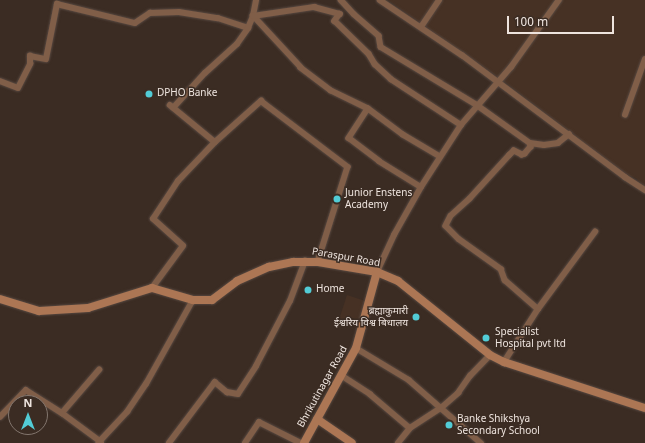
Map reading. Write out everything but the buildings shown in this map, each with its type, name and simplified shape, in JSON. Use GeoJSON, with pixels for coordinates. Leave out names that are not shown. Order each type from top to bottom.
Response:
{"type":"FeatureCollection","features":[{"type":"Feature","properties":{"kind":"street"},"geometry":{"type":"LineString","coordinates":[[215,142],[171,106],[237,44],[248,28],[253,16],[256,0]]}},
{"type":"Feature","properties":{"kind":"street"},"geometry":{"type":"LineString","coordinates":[[341,0],[354,14],[379,36],[381,47],[477,106],[530,143],[544,145],[558,143],[569,134]]}},
{"type":"Feature","properties":{"kind":"street"},"geometry":{"type":"LineString","coordinates":[[380,0],[462,55],[625,177],[645,190]]}},
{"type":"Feature","properties":{"kind":"street"},"geometry":{"type":"LineString","coordinates":[[421,27],[439,0]]}},
{"type":"Feature","properties":{"kind":"street"},"geometry":{"type":"LineString","coordinates":[[377,272],[394,235],[421,187],[461,125],[511,67],[558,0]]}},
{"type":"Feature","properties":{"kind":"street"},"geometry":{"type":"LineString","coordinates":[[0,81],[18,88],[30,64],[30,56],[46,59],[57,4],[135,23],[150,13],[178,12],[218,18],[248,28]]}},
{"type":"Feature","properties":{"kind":"street"},"geometry":{"type":"LineString","coordinates":[[253,16],[314,7],[340,14],[335,21],[369,54],[375,64],[391,79],[461,125]]}},
{"type":"Feature","properties":{"kind":"street"},"geometry":{"type":"LineString","coordinates":[[253,16],[301,68],[331,91],[368,109],[403,136],[440,158]]}},
{"type":"Feature","properties":{"kind":"street"},"geometry":{"type":"LineString","coordinates":[[625,115],[645,59]]}},
{"type":"Feature","properties":{"kind":"street"},"geometry":{"type":"LineString","coordinates":[[0,299],[39,311],[88,308],[152,288],[182,246],[153,219],[178,181],[215,142],[261,101],[348,166],[318,262]]}},
{"type":"Feature","properties":{"kind":"street"},"geometry":{"type":"LineString","coordinates":[[368,109],[349,138],[379,161],[421,187]]}},
{"type":"Feature","properties":{"kind":"street"},"geometry":{"type":"LineString","coordinates":[[530,143],[531,148],[525,154],[522,155],[514,151],[470,199],[451,216],[446,226],[459,239],[500,269],[505,280],[538,309]]}},
{"type":"Feature","properties":{"kind":"street"},"geometry":{"type":"LineString","coordinates":[[504,362],[538,309],[595,232]]}},
{"type":"Feature","properties":{"kind":"street"},"geometry":{"type":"LineString","coordinates":[[169,443],[215,382],[227,392],[238,394],[256,366],[290,300],[305,261]]}},
{"type":"Feature","properties":{"kind":"street","name":"Paraspur Road"},"geometry":{"type":"LineString","coordinates":[[152,288],[193,300],[212,300],[237,281],[269,267],[305,261],[377,272],[398,281],[490,355],[504,362],[645,408]]}},
{"type":"Feature","properties":{"kind":"street","name":"Bhrikutinagar Road"},"geometry":{"type":"LineString","coordinates":[[302,443],[356,348],[377,272]]}},
{"type":"Feature","properties":{"kind":"street"},"geometry":{"type":"LineString","coordinates":[[0,418],[26,390],[62,413],[100,442],[127,412],[146,384],[193,300]]}},
{"type":"Feature","properties":{"kind":"street"},"geometry":{"type":"LineString","coordinates":[[356,348],[409,380],[481,443]]}},
{"type":"Feature","properties":{"kind":"street"},"geometry":{"type":"LineString","coordinates":[[398,443],[410,428],[441,408],[458,393],[470,376],[490,355]]}},
{"type":"Feature","properties":{"kind":"street"},"geometry":{"type":"LineString","coordinates":[[62,413],[99,370]]}},
{"type":"Feature","properties":{"kind":"street"},"geometry":{"type":"LineString","coordinates":[[341,375],[370,394],[410,428]]}},
{"type":"Feature","properties":{"kind":"street"},"geometry":{"type":"LineString","coordinates":[[317,419],[352,443]]}},
{"type":"Feature","properties":{"kind":"street"},"geometry":{"type":"LineString","coordinates":[[245,443],[259,422],[302,443]]}},
{"type":"Feature","properties":{"kind":"shaded area"},"geometry":{"type":"Polygon","coordinates":[[[388,0],[645,0],[645,187],[636,178],[628,175],[505,82],[388,0]]]}},
{"type":"Feature","properties":{"kind":"shaded area"},"geometry":{"type":"Polygon","coordinates":[[[347,295],[366,301],[358,326],[339,320],[347,295]]]}},
{"type":"Feature","properties":{"kind":"place","name":"DPHO Banke"},"geometry":{"type":"Point","coordinates":[149,94]}},
{"type":"Feature","properties":{"kind":"place","name":"Junior Enstens Academy"},"geometry":{"type":"Point","coordinates":[337,199]}},
{"type":"Feature","properties":{"kind":"place","name":"Home"},"geometry":{"type":"Point","coordinates":[308,290]}},
{"type":"Feature","properties":{"kind":"place","name":"ब्रह्माकुमारी ईश्वरिय विश्व बिधालय"},"geometry":{"type":"Point","coordinates":[416,317]}},
{"type":"Feature","properties":{"kind":"place","name":"Specialist Hospital pvt ltd"},"geometry":{"type":"Point","coordinates":[486,338]}},
{"type":"Feature","properties":{"kind":"place","name":"Banke Shikshya Secondary School"},"geometry":{"type":"Point","coordinates":[449,425]}}]}
